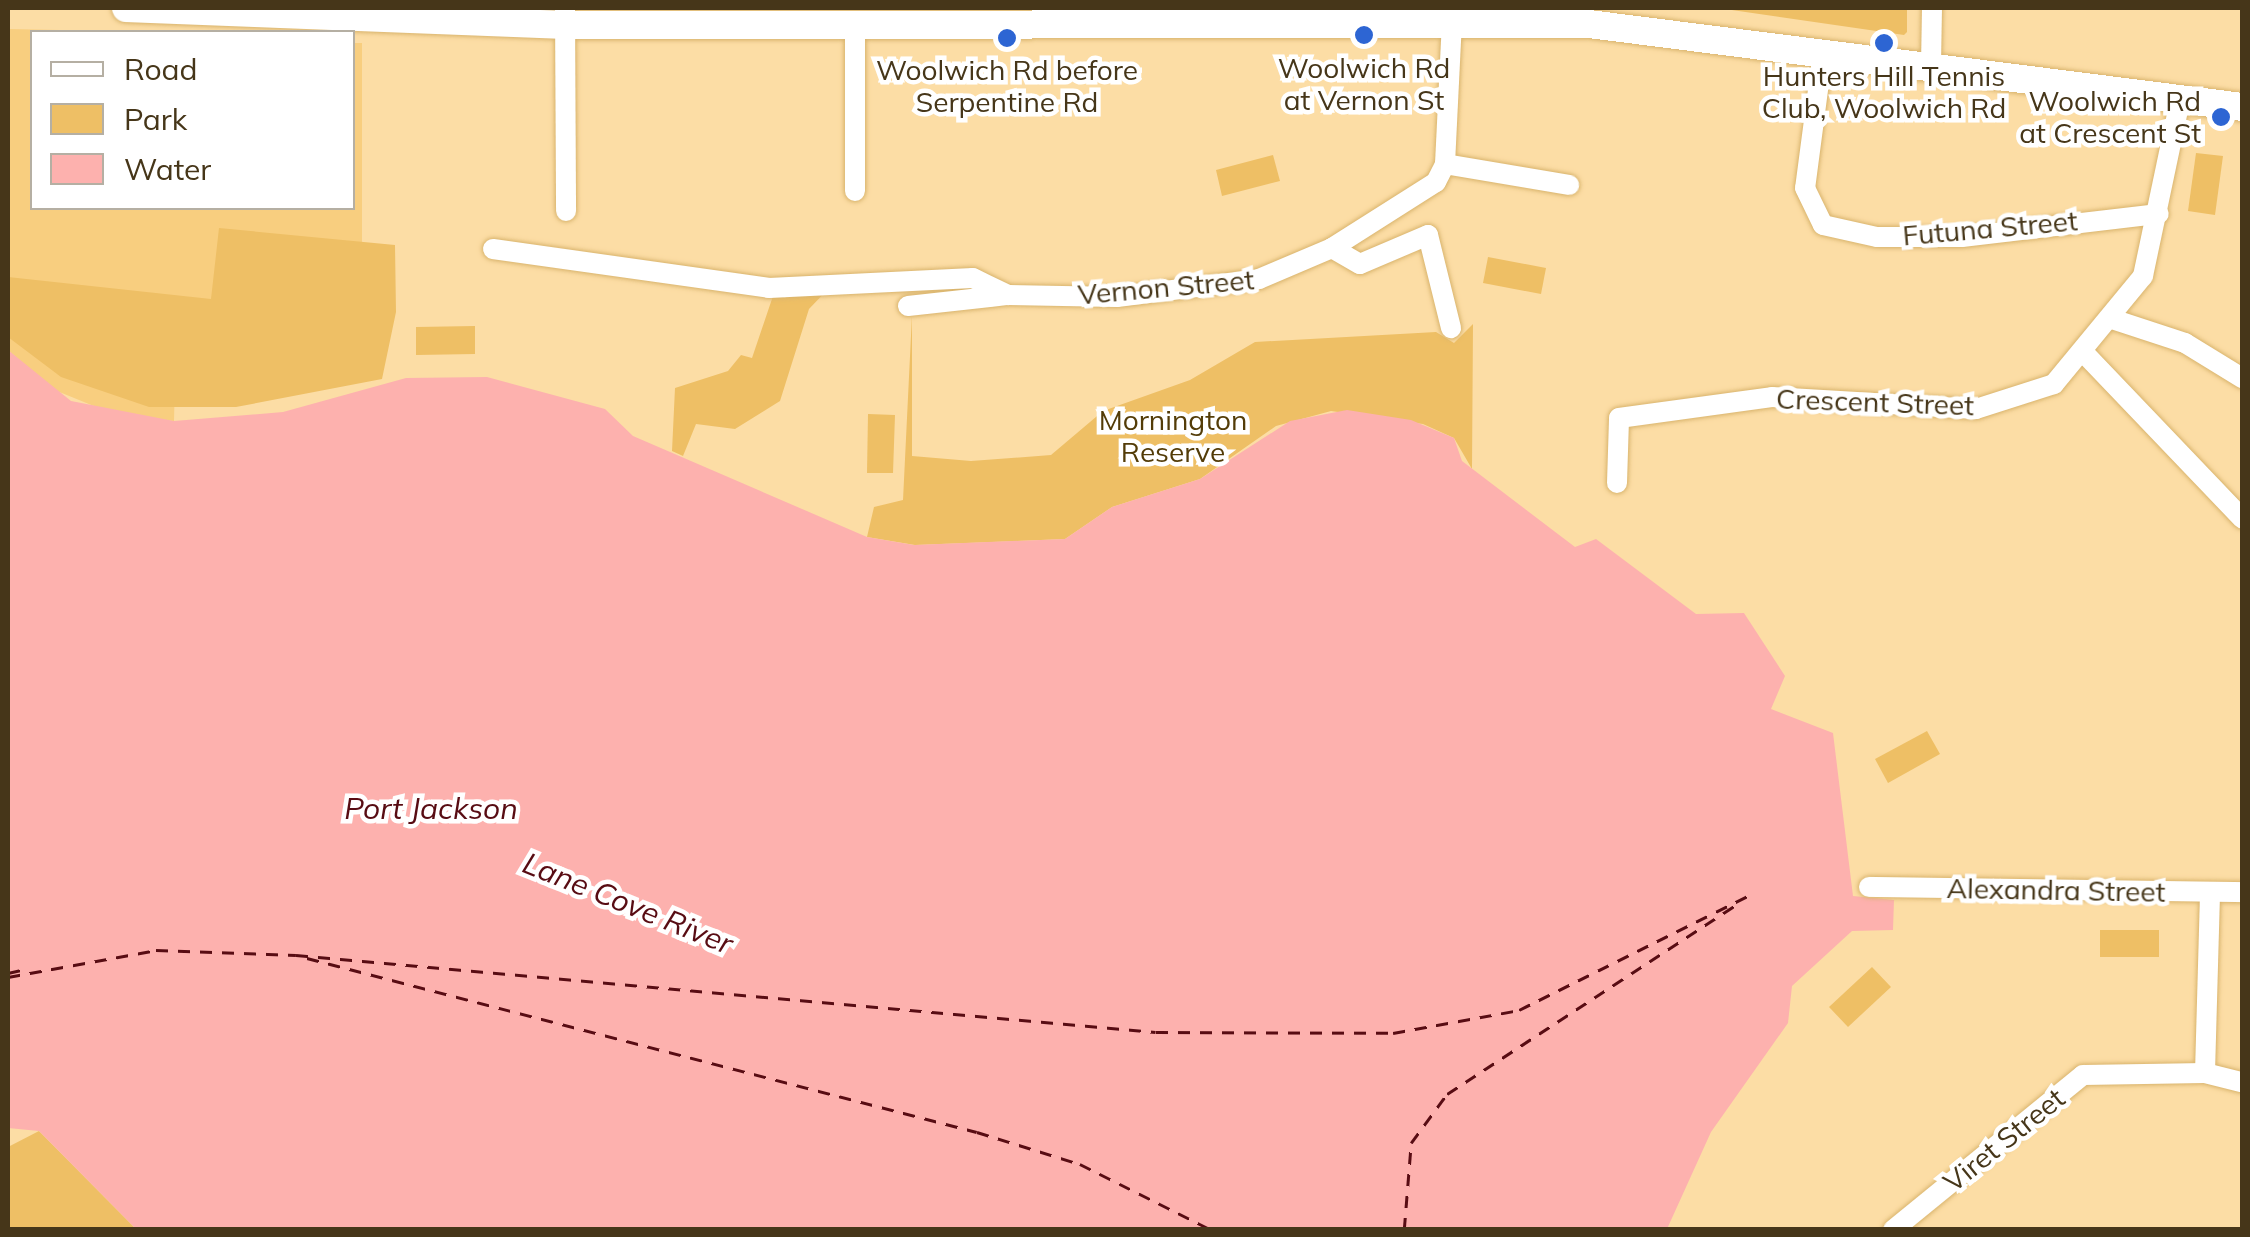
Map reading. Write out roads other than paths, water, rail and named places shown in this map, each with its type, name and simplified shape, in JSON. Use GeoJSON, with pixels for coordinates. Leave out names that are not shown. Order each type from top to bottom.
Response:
{"type":"FeatureCollection","features":[{"type":"Feature","properties":{"kind":"street"},"geometry":{"type":"LineString","coordinates":[[126,8],[855,24],[1174,15],[1452,23],[1537,15],[2242,107]]}},
{"type":"Feature","properties":{"kind":"street"},"geometry":{"type":"LineString","coordinates":[[1931,65],[1932,8]]}},
{"type":"Feature","properties":{"kind":"street"},"geometry":{"type":"LineString","coordinates":[[565,16],[566,211]]}},
{"type":"Feature","properties":{"kind":"street"},"geometry":{"type":"LineString","coordinates":[[1452,23],[1445,164],[1569,186]]}},
{"type":"Feature","properties":{"kind":"street"},"geometry":{"type":"LineString","coordinates":[[854,191],[855,24]]}},
{"type":"Feature","properties":{"kind":"street","name":"Futuna Street"},"geometry":{"type":"LineString","coordinates":[[1824,52],[1805,188],[1823,226],[1877,237],[1962,237],[2159,214]]}},
{"type":"Feature","properties":{"kind":"street","name":"Crescent Street"},"geometry":{"type":"LineString","coordinates":[[1618,483],[1620,418],[1772,397],[1976,409],[2020,402],[2086,355],[2143,276],[2180,100]]}},
{"type":"Feature","properties":{"kind":"street","name":"Vernon Street"},"geometry":{"type":"LineString","coordinates":[[908,306],[1008,295],[1210,287],[1277,275],[1332,248],[1422,194],[1445,164]]}},
{"type":"Feature","properties":{"kind":"street"},"geometry":{"type":"LineString","coordinates":[[1332,248],[1360,264],[1428,235],[1450,328]]}},
{"type":"Feature","properties":{"kind":"street","name":"Vernon Street"},"geometry":{"type":"LineString","coordinates":[[493,249],[769,288],[972,278],[1008,295]]}},
{"type":"Feature","properties":{"kind":"street"},"geometry":{"type":"LineString","coordinates":[[2112,319],[2185,343],[2242,378]]}},
{"type":"Feature","properties":{"kind":"street"},"geometry":{"type":"LineString","coordinates":[[2086,355],[2242,518]]}},
{"type":"Feature","properties":{"kind":"street","name":"Alexandra Street"},"geometry":{"type":"LineString","coordinates":[[1869,887],[2242,892]]}},
{"type":"Feature","properties":{"kind":"street"},"geometry":{"type":"LineString","coordinates":[[2205,1074],[2210,892]]}},
{"type":"Feature","properties":{"kind":"street","name":"Viret Street"},"geometry":{"type":"LineString","coordinates":[[1893,1230],[2083,1075],[2205,1074],[2242,1082]]}},
{"type":"Feature","properties":{"kind":"water","name":"Port Jackson"},"geometry":{"type":"Polygon","coordinates":[[[8,350],[71,401],[174,421],[283,412],[406,378],[487,377],[605,409],[633,436],[867,537],[914,545],[1065,539],[1112,507],[1200,479],[1290,421],[1347,410],[1411,420],[1454,438],[1462,461],[1575,547],[1596,539],[1696,614],[1744,613],[1785,676],[1771,709],[1833,733],[1853,896],[1894,900],[1893,930],[1852,931],[1792,986],[1788,1023],[1711,1132],[1667,1229],[136,1229],[39,1131],[8,1128],[8,350]]]}},
{"type":"Feature","properties":{"kind":"place","name":"Woolwich Rd at Vernon St"},"geometry":{"type":"Point","coordinates":[1364,35]}},
{"type":"Feature","properties":{"kind":"place","name":"Woolwich Rd before Serpentine Rd"},"geometry":{"type":"Point","coordinates":[1007,38]}},
{"type":"Feature","properties":{"kind":"place","name":"Hunters Hill Tennis Club, Woolwich Rd"},"geometry":{"type":"Point","coordinates":[1884,43]}},
{"type":"Feature","properties":{"kind":"place","name":"Woolwich Rd at Crescent St"},"geometry":{"type":"Point","coordinates":[2221,117]}},
{"type":"Feature","properties":{"kind":"park label","name":"Mornington Reserve"},"geometry":{"type":"Point","coordinates":[1173,436]}},
{"type":"Feature","properties":{"kind":"water label","name":"Lane Cove River"},"geometry":{"type":"Point","coordinates":[628,903]}}]}
